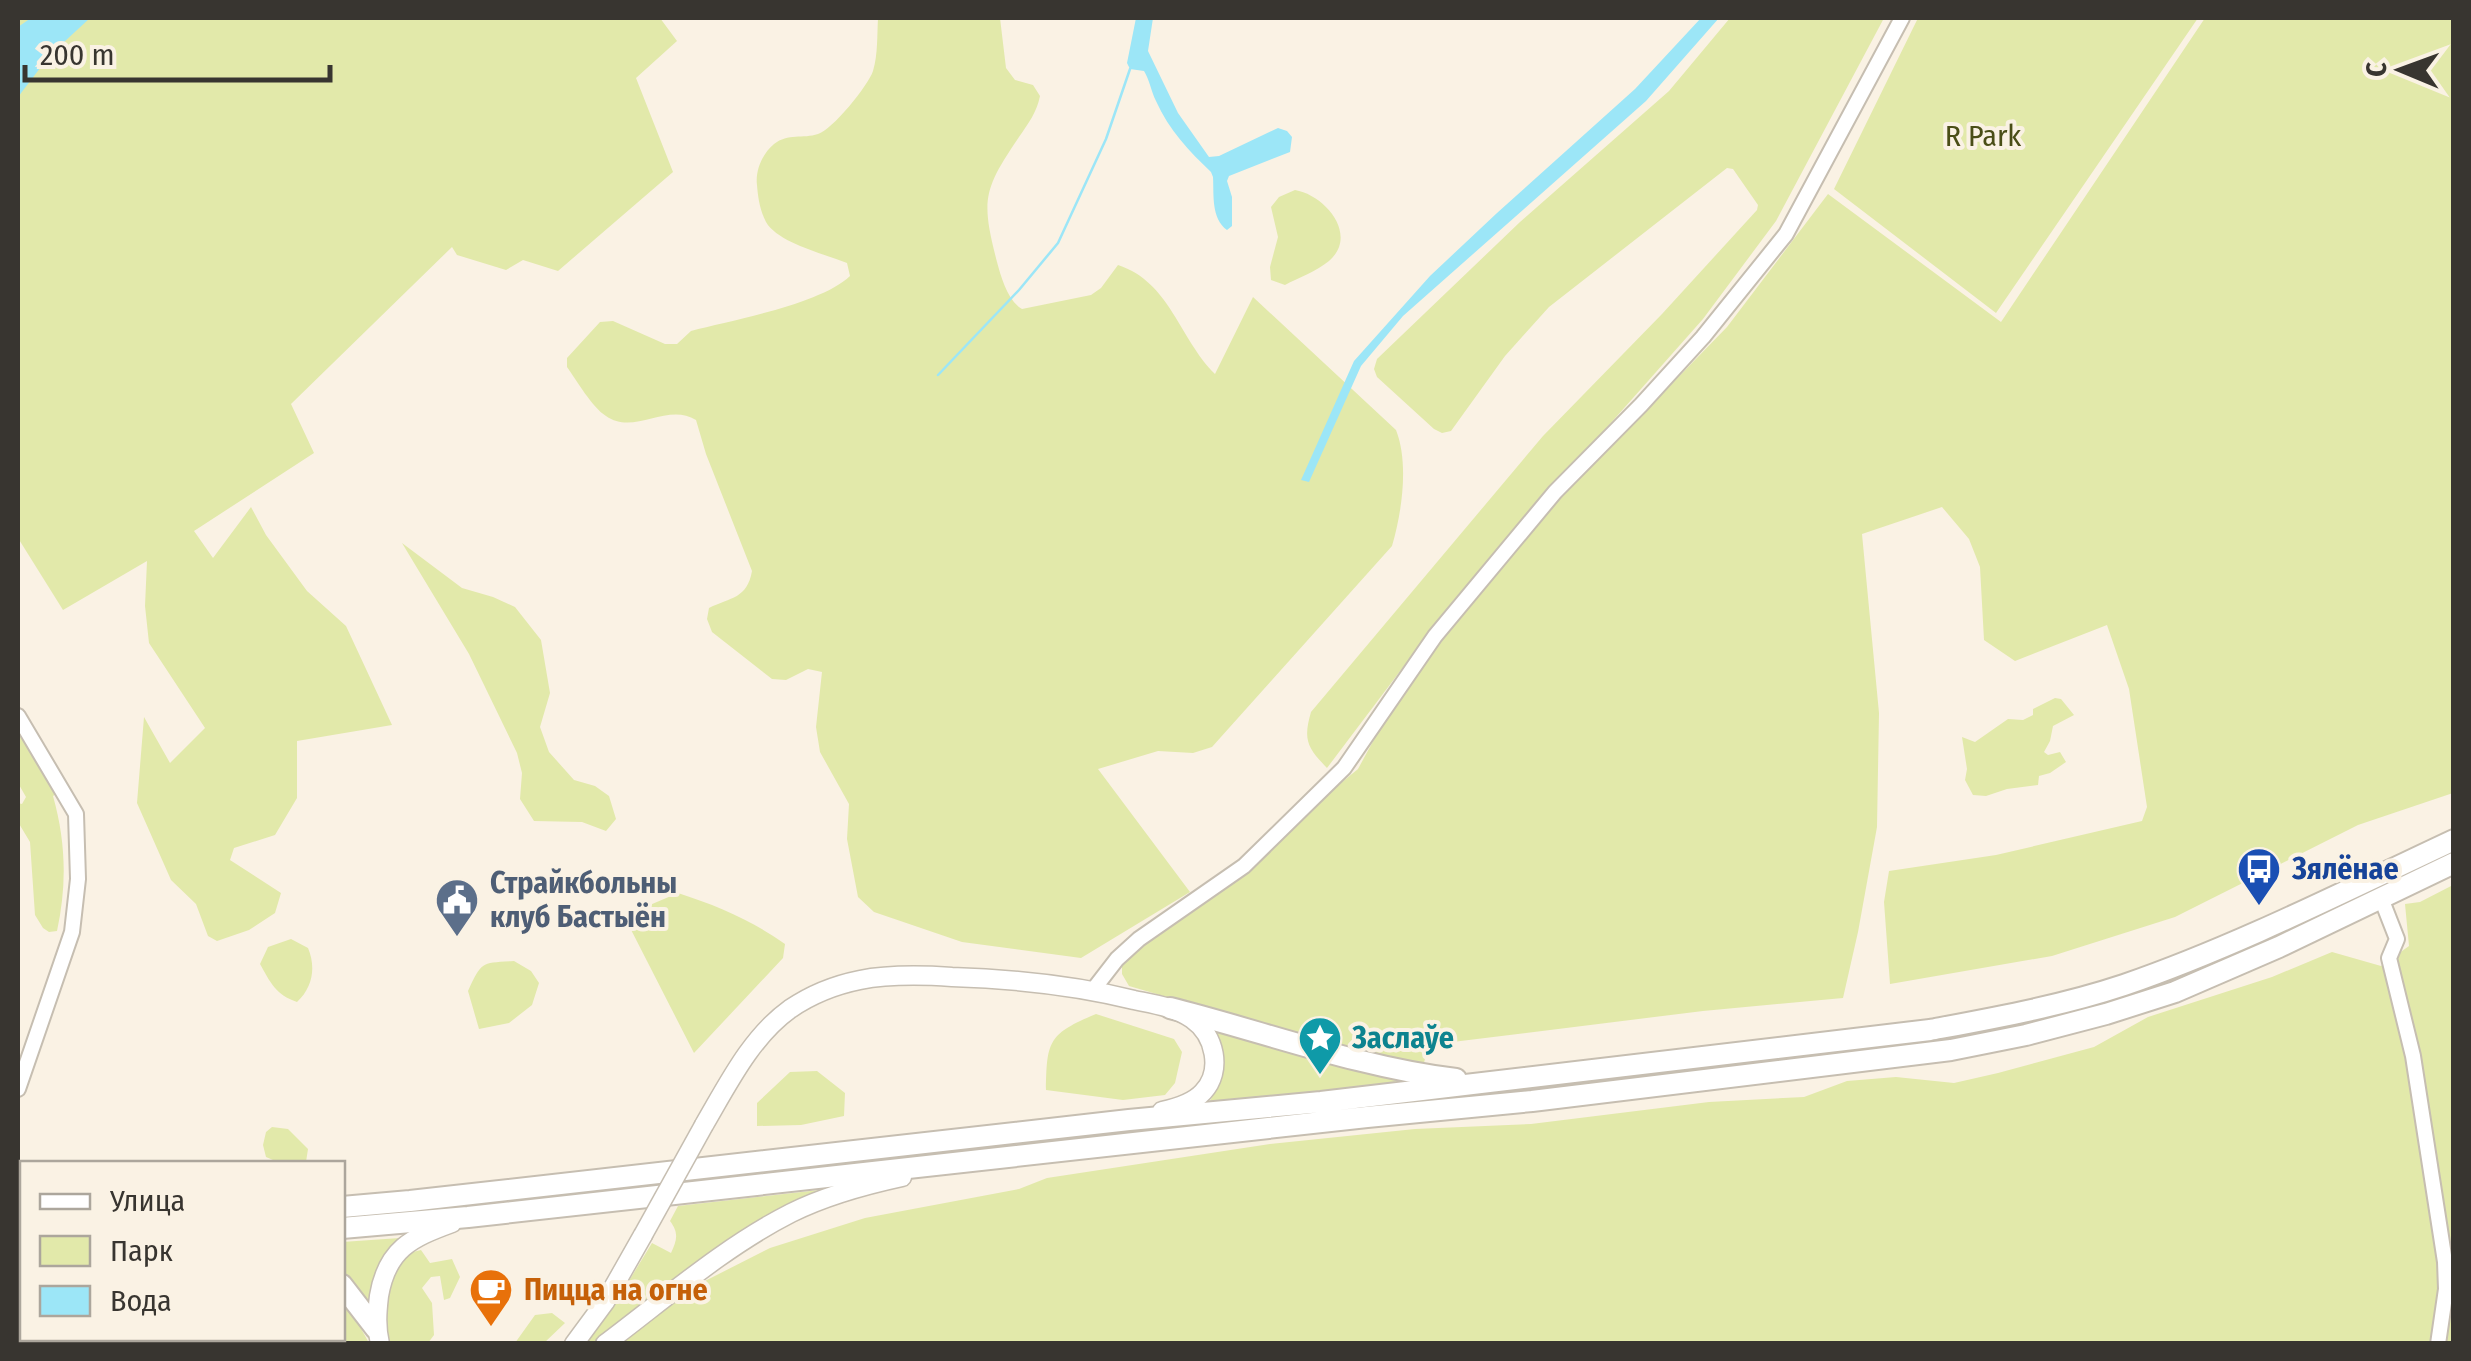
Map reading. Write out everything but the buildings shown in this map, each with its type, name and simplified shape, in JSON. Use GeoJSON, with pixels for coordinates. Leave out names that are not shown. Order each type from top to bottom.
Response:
{"type":"FeatureCollection","features":[{"type":"Feature","properties":{"kind":"highway"},"geometry":{"type":"LineString","coordinates":[[345,1207],[1890,1036],[2005,1016],[2119,986],[2180,964],[2454,840]]}},
{"type":"Feature","properties":{"kind":"highway"},"geometry":{"type":"LineString","coordinates":[[345,1228],[1689,1084],[1951,1050],[2058,1027],[2175,992],[2454,863]]}},
{"type":"Feature","properties":{"kind":"highway"},"geometry":{"type":"LineString","coordinates":[[1170,1008],[1420,1074],[1487,1082]]}},
{"type":"Feature","properties":{"kind":"highway"},"geometry":{"type":"LineString","coordinates":[[345,1290],[378,1336]]}},
{"type":"Feature","properties":{"kind":"main road"},"geometry":{"type":"LineString","coordinates":[[574,1344],[605,1302],[744,1058],[770,1026],[822,991],[861,980],[920,975],[1006,980],[1093,990],[1170,1008],[1194,1020],[1214,1052],[1215,1068],[1210,1083],[1192,1101],[1129,1120]]}},
{"type":"Feature","properties":{"kind":"main road"},"geometry":{"type":"LineString","coordinates":[[605,1344],[722,1256],[789,1214],[885,1180],[964,1164]]}},
{"type":"Feature","properties":{"kind":"main road"},"geometry":{"type":"LineString","coordinates":[[378,1336],[383,1275],[390,1260],[424,1233],[468,1217]]}},
{"type":"Feature","properties":{"kind":"street"},"geometry":{"type":"LineString","coordinates":[[1093,990],[1117,958],[1244,866],[1344,768],[1447,621],[1555,492],[1703,337],[1786,234],[1902,18]]}},
{"type":"Feature","properties":{"kind":"street"},"geometry":{"type":"LineString","coordinates":[[18,716],[76,814],[78,879],[72,932],[18,1089]]}},
{"type":"Feature","properties":{"kind":"street"},"geometry":{"type":"LineString","coordinates":[[2382,898],[2397,938],[2390,958],[2413,1056],[2445,1262],[2446,1289],[2438,1344]]}},
{"type":"Feature","properties":{"kind":"green space"},"geometry":{"type":"Polygon","coordinates":[[[18,18],[660,18],[677,41],[636,78],[673,172],[558,271],[523,260],[506,270],[457,255],[452,247],[291,404],[314,453],[194,531],[213,558],[251,507],[266,535],[307,591],[346,626],[392,725],[297,741],[297,798],[275,835],[234,848],[230,860],[281,893],[275,913],[249,930],[217,941],[208,936],[196,904],[171,880],[137,803],[144,717],[170,763],[205,728],[149,643],[145,606],[147,561],[63,610],[18,538],[18,18]]]}},
{"type":"Feature","properties":{"kind":"green space"},"geometry":{"type":"Polygon","coordinates":[[[878,18],[1000,18],[1006,68],[1015,80],[1033,85],[1040,96],[1032,118],[998,170],[988,196],[997,262],[1017,305],[1022,309],[1091,295],[1118,265],[1136,273],[1162,297],[1215,374],[1253,297],[1396,430],[1400,443],[1403,488],[1392,546],[1212,747],[1193,753],[1158,751],[1098,769],[1190,892],[1081,958],[962,942],[874,912],[858,897],[847,839],[849,804],[820,752],[816,727],[822,672],[808,669],[786,680],[772,679],[712,632],[707,619],[709,608],[742,592],[752,571],[696,420],[674,415],[628,423],[617,421],[595,407],[567,367],[567,358],[600,322],[613,321],[665,344],[677,344],[691,331],[798,303],[850,276],[847,263],[791,242],[772,229],[761,208],[757,174],[763,157],[774,144],[785,138],[824,131],[857,96],[873,71],[878,18]]]}},
{"type":"Feature","properties":{"kind":"green space"},"geometry":{"type":"Polygon","coordinates":[[[1730,18],[1884,18],[1776,221],[1703,319],[1453,601],[1327,768],[1308,743],[1311,712],[1543,436],[1662,314],[1758,205],[1733,169],[1727,168],[1549,307],[1505,356],[1451,431],[1442,433],[1434,429],[1377,377],[1377,359],[1520,222],[1669,91],[1730,18]]]}},
{"type":"Feature","properties":{"kind":"green space","name":"R Park"},"geometry":{"type":"Polygon","coordinates":[[[1918,18],[2198,18],[1996,313],[1834,189],[1918,18]]]}},
{"type":"Feature","properties":{"kind":"green space"},"geometry":{"type":"Polygon","coordinates":[[[2205,18],[2453,18],[2453,793],[2358,825],[2175,917],[2052,956],[1890,984],[1884,902],[1889,871],[1996,855],[2142,821],[2147,807],[2129,689],[2107,625],[2015,661],[1984,640],[1980,567],[1969,539],[1942,507],[1862,534],[1879,713],[1877,827],[1843,998],[1428,1045],[1424,1063],[1343,1048],[1129,986],[1122,974],[1126,959],[1156,932],[1237,881],[1358,769],[1391,708],[1462,614],[1553,506],[1727,327],[1828,194],[2001,322],[2205,18]]]}},
{"type":"Feature","properties":{"kind":"green space"},"geometry":{"type":"Polygon","coordinates":[[[1295,190],[1327,208],[1335,218],[1341,240],[1329,261],[1285,285],[1271,280],[1270,267],[1278,237],[1271,207],[1279,197],[1295,190]]]}},
{"type":"Feature","properties":{"kind":"green space"},"geometry":{"type":"Polygon","coordinates":[[[402,543],[462,588],[515,607],[541,640],[550,693],[540,727],[549,752],[574,780],[595,786],[609,796],[616,819],[606,831],[582,822],[534,821],[520,799],[522,773],[517,753],[469,654],[402,543]]]}},
{"type":"Feature","properties":{"kind":"green space"},"geometry":{"type":"Polygon","coordinates":[[[2061,699],[2074,715],[2053,726],[2044,752],[2060,752],[2066,762],[2039,776],[2038,785],[1973,795],[1965,780],[1962,737],[1975,742],[2008,719],[2023,720],[2033,715],[2033,709],[2061,699]]]}},
{"type":"Feature","properties":{"kind":"green space"},"geometry":{"type":"Polygon","coordinates":[[[18,727],[56,794],[53,796],[64,864],[57,931],[43,928],[35,915],[30,842],[18,822],[18,803],[22,804],[26,797],[18,783],[18,727]]]}},
{"type":"Feature","properties":{"kind":"green space"},"geometry":{"type":"Polygon","coordinates":[[[2453,885],[2453,1343],[620,1344],[701,1283],[770,1248],[865,1218],[1019,1189],[1047,1178],[1270,1144],[1415,1129],[1531,1124],[1709,1102],[1804,1097],[1847,1081],[1896,1077],[1954,1083],[1998,1073],[2094,1047],[2148,1017],[2272,977],[2332,952],[2381,966],[2409,946],[2405,904],[2420,902],[2453,885]]]}},
{"type":"Feature","properties":{"kind":"green space"},"geometry":{"type":"Polygon","coordinates":[[[678,893],[734,914],[785,944],[783,958],[694,1053],[624,916],[678,893]]]}},
{"type":"Feature","properties":{"kind":"green space"},"geometry":{"type":"Polygon","coordinates":[[[291,939],[308,948],[312,962],[310,983],[297,1002],[279,992],[260,964],[268,947],[291,939]]]}},
{"type":"Feature","properties":{"kind":"green space"},"geometry":{"type":"Polygon","coordinates":[[[514,961],[531,971],[539,983],[532,1005],[509,1023],[479,1029],[468,991],[473,981],[484,966],[514,961]]]}},
{"type":"Feature","properties":{"kind":"green space"},"geometry":{"type":"Polygon","coordinates":[[[1096,1014],[1174,1039],[1182,1052],[1175,1083],[1165,1095],[1123,1100],[1046,1090],[1047,1060],[1053,1041],[1068,1027],[1096,1014]]]}},
{"type":"Feature","properties":{"kind":"green space"},"geometry":{"type":"Polygon","coordinates":[[[1201,1020],[1401,1082],[1209,1103],[1217,1087],[1201,1020]]]}},
{"type":"Feature","properties":{"kind":"green space"},"geometry":{"type":"Polygon","coordinates":[[[817,1071],[845,1093],[844,1116],[801,1125],[757,1126],[757,1103],[790,1072],[817,1071]]]}},
{"type":"Feature","properties":{"kind":"green space"},"geometry":{"type":"Polygon","coordinates":[[[272,1127],[288,1129],[308,1149],[306,1161],[275,1161],[266,1157],[266,1132],[272,1127]]]}},
{"type":"Feature","properties":{"kind":"green space"},"geometry":{"type":"Polygon","coordinates":[[[828,1189],[676,1282],[594,1343],[586,1344],[652,1243],[671,1253],[676,1237],[670,1221],[678,1206],[828,1189]]]}},
{"type":"Feature","properties":{"kind":"green space"},"geometry":{"type":"Polygon","coordinates":[[[18,1216],[20,1341],[221,1343],[18,1343],[18,1216]]]}},
{"type":"Feature","properties":{"kind":"green space"},"geometry":{"type":"Polygon","coordinates":[[[400,1238],[402,1241],[373,1314],[345,1276],[345,1242],[400,1238]]]}},
{"type":"Feature","properties":{"kind":"green space"},"geometry":{"type":"Polygon","coordinates":[[[421,1250],[430,1263],[452,1259],[460,1277],[450,1298],[444,1300],[440,1276],[431,1277],[422,1288],[432,1303],[434,1335],[428,1343],[389,1343],[384,1319],[387,1283],[405,1254],[421,1250]]]}},
{"type":"Feature","properties":{"kind":"green space"},"geometry":{"type":"Polygon","coordinates":[[[345,1300],[369,1343],[289,1343],[345,1341],[345,1300]]]}},
{"type":"Feature","properties":{"kind":"green space"},"geometry":{"type":"Polygon","coordinates":[[[552,1313],[565,1323],[544,1343],[515,1343],[535,1315],[552,1313]]]}},
{"type":"Feature","properties":{"kind":"water"},"geometry":{"type":"Polygon","coordinates":[[[31,18],[90,18],[50,55],[18,97],[18,27],[31,18]]]}},
{"type":"Feature","properties":{"kind":"water"},"geometry":{"type":"Polygon","coordinates":[[[1136,18],[1153,18],[1148,51],[1178,113],[1209,157],[1278,128],[1292,137],[1290,152],[1229,176],[1232,226],[1227,230],[1216,213],[1211,172],[1167,121],[1144,71],[1130,69],[1127,63],[1136,18]]]}},
{"type":"Feature","properties":{"kind":"water"},"geometry":{"type":"Polygon","coordinates":[[[1701,18],[1719,18],[1646,101],[1403,316],[1361,366],[1309,482],[1301,480],[1354,361],[1430,276],[1635,89],[1701,18]]]}},
{"type":"Feature","properties":{"kind":"waterway"},"geometry":{"type":"LineString","coordinates":[[938,375],[1058,243],[1106,139],[1130,69]]}},
{"type":"Feature","properties":{"kind":"place","name":"Зялёнае"},"geometry":{"type":"Point","coordinates":[2259,907]}},
{"type":"Feature","properties":{"kind":"place","name":"Страйкбольны клуб Бастыён"},"geometry":{"type":"Point","coordinates":[457,938]}},
{"type":"Feature","properties":{"kind":"place","name":"Заслаўе"},"geometry":{"type":"Point","coordinates":[1320,1076]}},
{"type":"Feature","properties":{"kind":"place","name":"Пицца на огне"},"geometry":{"type":"Point","coordinates":[491,1328]}}]}
